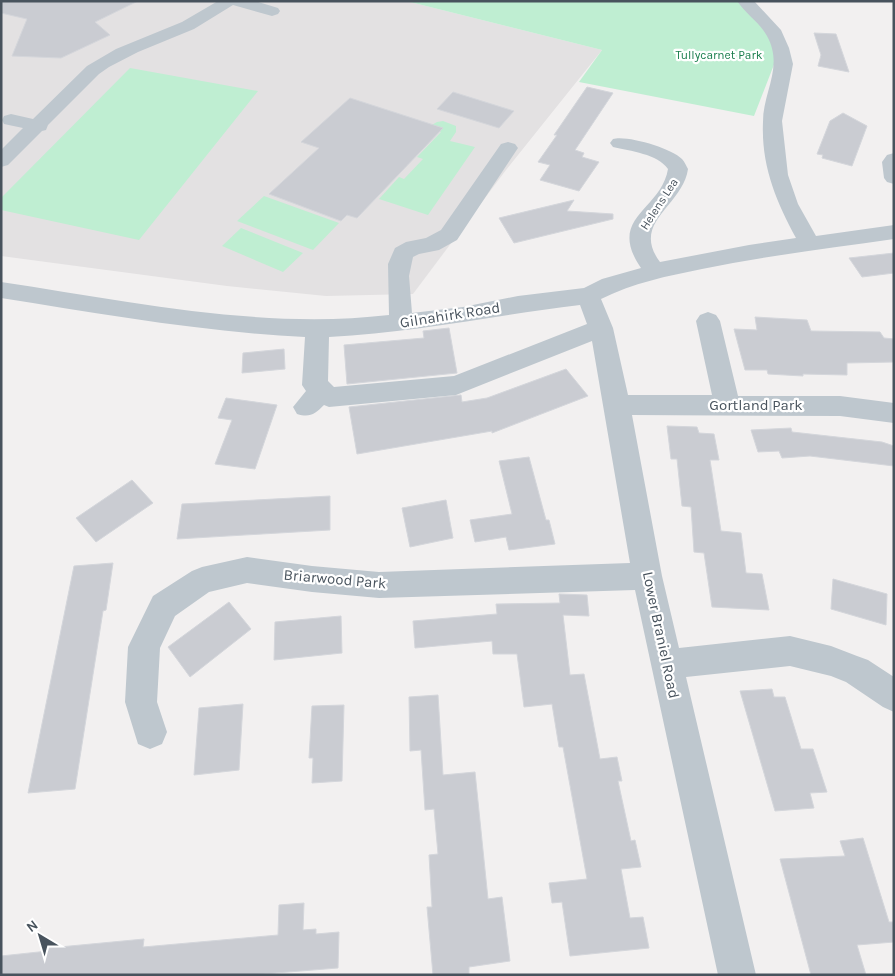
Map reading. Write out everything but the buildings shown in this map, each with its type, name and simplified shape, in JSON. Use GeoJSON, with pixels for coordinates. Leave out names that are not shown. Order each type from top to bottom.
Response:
{"type":"FeatureCollection","features":[{"type":"Feature","properties":{"kind":"street"},"geometry":{"type":"LineString","coordinates":[[1,161],[39,126],[93,70],[138,44],[190,25],[229,1]]}},
{"type":"Feature","properties":{"kind":"street"},"geometry":{"type":"LineString","coordinates":[[236,1],[272,11]]}},
{"type":"Feature","properties":{"kind":"street"},"geometry":{"type":"LineString","coordinates":[[745,1],[775,34],[780,48],[784,64],[772,122],[778,175],[788,204],[809,243]]}},
{"type":"Feature","properties":{"kind":"street"},"geometry":{"type":"LineString","coordinates":[[11,120],[39,126]]}},
{"type":"Feature","properties":{"kind":"street","name":"Helens Lea"},"geometry":{"type":"LineString","coordinates":[[620,143],[660,154],[672,160],[678,168],[678,176],[658,203],[639,235],[640,247],[655,271]]}},
{"type":"Feature","properties":{"kind":"street"},"geometry":{"type":"LineString","coordinates":[[401,323],[398,276],[399,264],[403,253],[414,247],[431,245],[449,235],[508,148]]}},
{"type":"Feature","properties":{"kind":"street"},"geometry":{"type":"LineString","coordinates":[[894,159],[892,162],[894,178]]}},
{"type":"Feature","properties":{"kind":"street","name":"Gilnahirk Road"},"geometry":{"type":"LineString","coordinates":[[1,290],[158,314],[255,326],[317,329],[401,323],[463,315],[518,304],[588,296],[610,285],[655,271],[749,252],[894,232]]}},
{"type":"Feature","properties":{"kind":"street","name":"Lower Braniel Road"},"geometry":{"type":"LineString","coordinates":[[588,296],[601,328],[617,405],[647,576],[737,975]]}},
{"type":"Feature","properties":{"kind":"street"},"geometry":{"type":"LineString","coordinates":[[708,321],[727,405]]}},
{"type":"Feature","properties":{"kind":"street"},"geometry":{"type":"LineString","coordinates":[[317,329],[314,399],[456,385],[601,328]]}},
{"type":"Feature","properties":{"kind":"street","name":"Gortland Park"},"geometry":{"type":"LineString","coordinates":[[617,405],[840,406],[894,413]]}},
{"type":"Feature","properties":{"kind":"street","name":"Briarwood Park"},"geometry":{"type":"LineString","coordinates":[[150,732],[141,702],[144,647],[164,606],[202,580],[248,570],[312,579],[380,585],[647,576]]}},
{"type":"Feature","properties":{"kind":"street"},"geometry":{"type":"LineString","coordinates":[[667,664],[790,652],[831,661],[857,671],[894,696]]}},
{"type":"Feature","properties":{"kind":"shaded area"},"geometry":{"type":"Polygon","coordinates":[[[1,1],[406,1],[602,50],[506,170],[413,294],[326,296],[227,286],[1,256],[1,1]]]}},
{"type":"Feature","properties":{"kind":"green space","name":"Tullycarnet Park"},"geometry":{"type":"Polygon","coordinates":[[[406,1],[750,1],[772,27],[775,62],[754,116],[579,82],[602,50],[406,1]]]}},
{"type":"Feature","properties":{"kind":"green space"},"geometry":{"type":"Polygon","coordinates":[[[130,68],[258,91],[139,240],[1,210],[1,198],[130,68]]]}},
{"type":"Feature","properties":{"kind":"green space"},"geometry":{"type":"Polygon","coordinates":[[[443,121],[456,126],[456,132],[450,141],[475,147],[428,215],[379,199],[399,177],[404,179],[423,159],[417,157],[441,132],[430,126],[443,121]]]}},
{"type":"Feature","properties":{"kind":"green space"},"geometry":{"type":"Polygon","coordinates":[[[264,196],[339,223],[313,250],[237,221],[264,196]]]}},
{"type":"Feature","properties":{"kind":"green space"},"geometry":{"type":"Polygon","coordinates":[[[241,228],[303,253],[283,272],[222,246],[241,228]]]}}]}
